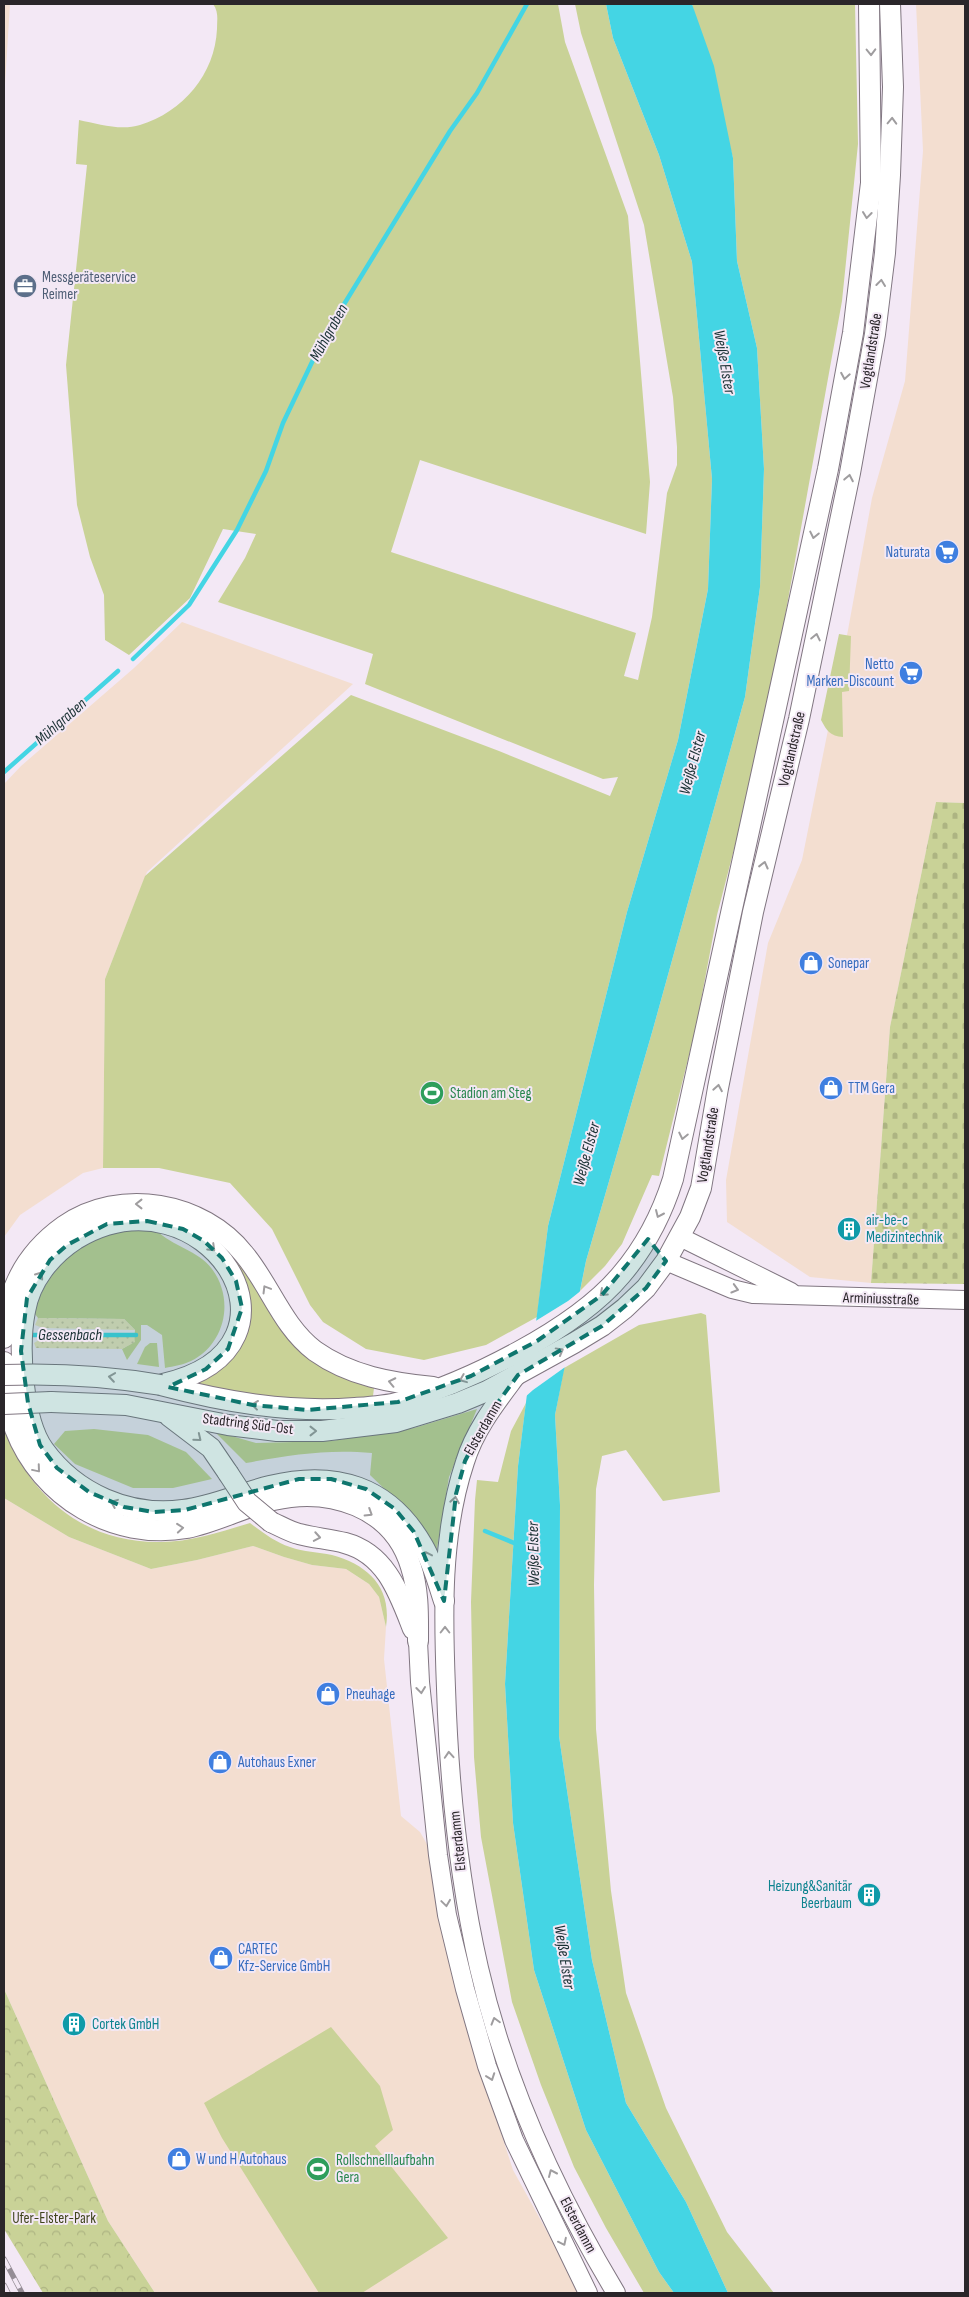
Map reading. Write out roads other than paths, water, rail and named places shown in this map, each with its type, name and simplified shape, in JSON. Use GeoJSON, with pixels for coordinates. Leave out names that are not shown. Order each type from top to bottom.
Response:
{"type":"FeatureCollection","features":[{"type":"Feature","properties":{"kind":"main road","name":"Vogtlandstraße"},"geometry":{"type":"LineString","coordinates":[[486,1368],[537,1341],[602,1295],[648,1239],[673,1180],[828,469],[853,334],[871,183],[870,4]]}},
{"type":"Feature","properties":{"kind":"main road","name":"Vogtlandstraße"},"geometry":{"type":"LineString","coordinates":[[487,1391],[574,1344],[625,1308],[646,1288],[666,1261],[690,1217],[701,1188],[718,1088],[753,912],[801,710],[848,482],[875,334],[885,253],[890,175],[893,87],[890,4]]}},
{"type":"Feature","properties":{"kind":"main road"},"geometry":{"type":"LineString","coordinates":[[23,1427],[25,1390],[22,1351],[10,1327],[15,1284],[36,1250],[53,1234],[73,1220],[104,1208],[127,1204],[152,1204],[178,1209],[196,1217],[231,1239],[245,1255],[292,1328],[315,1351],[354,1372],[395,1383],[440,1388]]}},
{"type":"Feature","properties":{"kind":"main road"},"geometry":{"type":"LineString","coordinates":[[10,1327],[50,1260],[67,1245],[88,1232],[107,1224],[147,1221],[183,1229],[204,1241],[222,1258],[236,1281],[242,1308],[238,1326],[228,1349],[206,1369],[183,1380],[160,1385]]}},
{"type":"Feature","properties":{"kind":"main road"},"geometry":{"type":"LineString","coordinates":[[648,1239],[680,1237]]}},
{"type":"Feature","properties":{"kind":"main road","name":"Arminiusstraße"},"geometry":{"type":"LineString","coordinates":[[680,1237],[796,1295]]}},
{"type":"Feature","properties":{"kind":"main road"},"geometry":{"type":"LineString","coordinates":[[648,1239],[666,1261]]}},
{"type":"Feature","properties":{"kind":"main road","name":"Arminiusstraße"},"geometry":{"type":"LineString","coordinates":[[666,1261],[732,1289],[753,1294],[965,1300]]}},
{"type":"Feature","properties":{"kind":"main road"},"geometry":{"type":"LineString","coordinates":[[4,1362],[6,1390],[23,1427],[32,1463],[54,1489],[84,1510],[121,1526],[154,1530],[186,1528],[218,1510],[270,1493],[299,1479],[331,1479],[366,1489],[395,1509],[414,1532],[432,1565],[444,1601]]}},
{"type":"Feature","properties":{"kind":"main road","name":"Stadtring Süd-Ost"},"geometry":{"type":"LineString","coordinates":[[4,1375],[97,1375],[160,1385],[211,1398],[253,1405],[307,1410],[356,1408],[398,1402],[440,1388],[486,1368]]}},
{"type":"Feature","properties":{"kind":"main road","name":"Elsterdamm"},"geometry":{"type":"LineString","coordinates":[[518,1375],[488,1416],[467,1454],[456,1494],[450,1529],[444,1601],[445,1672],[451,1779],[462,1882],[479,1969],[505,2058],[534,2132],[588,2247],[616,2293]]}},
{"type":"Feature","properties":{"kind":"main road","name":"Stadtring Süd-Ost"},"geometry":{"type":"LineString","coordinates":[[4,1404],[94,1402],[126,1404],[228,1425],[276,1431],[322,1431],[396,1422],[458,1403],[487,1391]]}},
{"type":"Feature","properties":{"kind":"main road"},"geometry":{"type":"LineString","coordinates":[[161,1410],[211,1448],[247,1502],[271,1522],[298,1534],[346,1543],[363,1550],[378,1561],[394,1582],[418,1641]]}},
{"type":"Feature","properties":{"kind":"main road"},"geometry":{"type":"LineString","coordinates":[[270,1493],[331,1497],[365,1510],[381,1520],[403,1549],[411,1565],[417,1590],[418,1641]]}},
{"type":"Feature","properties":{"kind":"main road","name":"Elsterdamm"},"geometry":{"type":"LineString","coordinates":[[418,1641],[420,1682],[438,1855],[447,1915],[465,1989],[487,2066],[514,2140],[588,2293]]}},
{"type":"Feature","properties":{"kind":"water","name":"Weiße Elster"},"geometry":{"type":"Polygon","coordinates":[[[606,4],[692,4],[714,66],[733,158],[737,261],[757,348],[764,469],[760,587],[745,697],[653,1029],[586,1261],[555,1415],[560,1505],[559,1736],[592,1960],[626,2103],[686,2202],[728,2293],[674,2293],[659,2272],[586,2130],[534,1970],[513,1823],[505,1684],[518,1466],[548,1226],[627,912],[678,740],[708,589],[712,479],[692,262],[659,155],[613,38],[606,4]]]}},
{"type":"Feature","properties":{"kind":"waterway","name":"Mühlgraben"},"geometry":{"type":"LineString","coordinates":[[133,659],[189,605],[237,530],[266,471],[283,423],[324,337],[450,131],[477,93],[527,4]]}},
{"type":"Feature","properties":{"kind":"waterway","name":"Mühlgraben"},"geometry":{"type":"LineString","coordinates":[[4,772],[118,671]]}},
{"type":"Feature","properties":{"kind":"waterway","name":"Gessenbach"},"geometry":{"type":"LineString","coordinates":[[28,1335],[136,1335]]}},
{"type":"Feature","properties":{"kind":"waterway","name":"Gessenbach"},"geometry":{"type":"LineString","coordinates":[[485,1531],[519,1545]]}},
{"type":"Feature","properties":{"kind":"railway"},"geometry":{"type":"LineString","coordinates":[[4,2259],[22,2293]]}},
{"type":"Feature","properties":{"kind":"railway"},"geometry":{"type":"LineString","coordinates":[[4,2285],[8,2293]]}},
{"type":"Feature","properties":{"kind":"place","name":"Messgeräteservice Reimer"},"geometry":{"type":"Point","coordinates":[25,286]}},
{"type":"Feature","properties":{"kind":"place","name":"Naturata"},"geometry":{"type":"Point","coordinates":[947,552]}},
{"type":"Feature","properties":{"kind":"place","name":"Netto Marken-Discount"},"geometry":{"type":"Point","coordinates":[911,673]}},
{"type":"Feature","properties":{"kind":"place","name":"Sonepar"},"geometry":{"type":"Point","coordinates":[811,963]}},
{"type":"Feature","properties":{"kind":"place","name":"TTM Gera"},"geometry":{"type":"Point","coordinates":[831,1088]}},
{"type":"Feature","properties":{"kind":"place","name":"Stadion am Steg"},"geometry":{"type":"Point","coordinates":[432,1093]}},
{"type":"Feature","properties":{"kind":"place","name":"air-be-c Medizintechnik"},"geometry":{"type":"Point","coordinates":[849,1229]}},
{"type":"Feature","properties":{"kind":"place","name":"Pneuhage"},"geometry":{"type":"Point","coordinates":[328,1694]}},
{"type":"Feature","properties":{"kind":"place","name":"Autohaus Exner"},"geometry":{"type":"Point","coordinates":[220,1762]}},
{"type":"Feature","properties":{"kind":"place","name":"Heizung&Sanitär Beerbaum"},"geometry":{"type":"Point","coordinates":[869,1895]}},
{"type":"Feature","properties":{"kind":"place","name":"CARTEC Kfz-Service GmbH"},"geometry":{"type":"Point","coordinates":[221,1958]}},
{"type":"Feature","properties":{"kind":"place","name":"Cortek GmbH"},"geometry":{"type":"Point","coordinates":[74,2024]}},
{"type":"Feature","properties":{"kind":"place","name":"W und H Autohaus"},"geometry":{"type":"Point","coordinates":[179,2159]}},
{"type":"Feature","properties":{"kind":"place","name":"Rollschnelllaufbahn Gera"},"geometry":{"type":"Point","coordinates":[318,2169]}},
{"type":"Feature","properties":{"kind":"park label","name":"Ufer-Elster-Park"},"geometry":{"type":"Point","coordinates":[54,2218]}}]}
